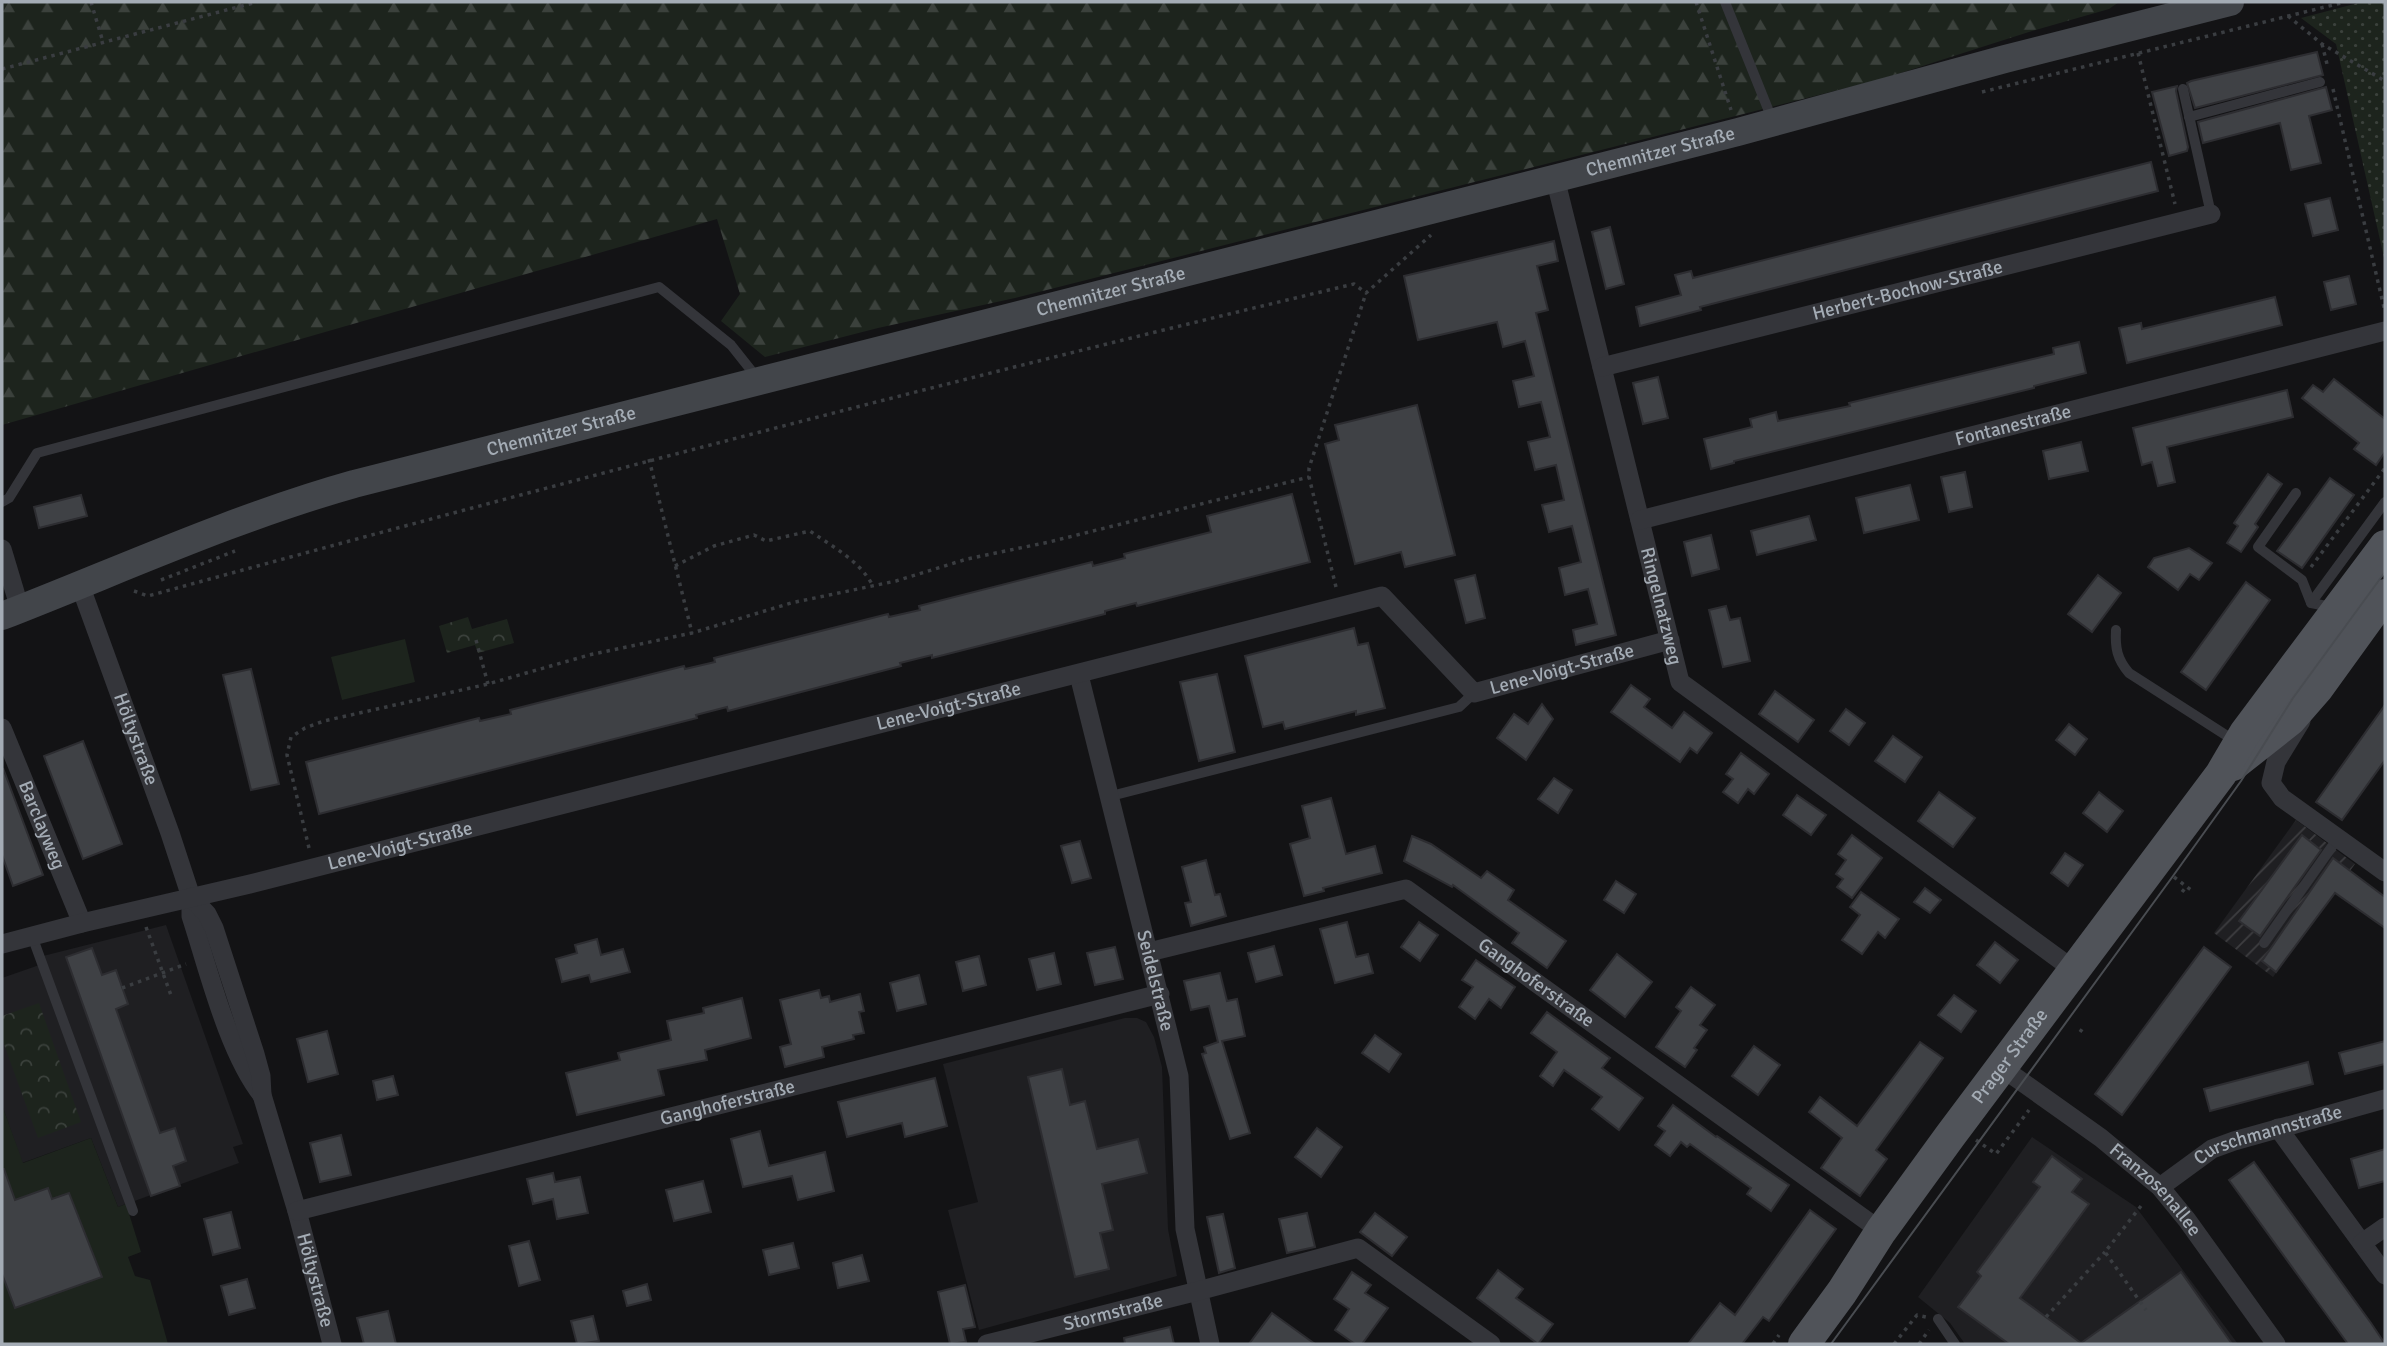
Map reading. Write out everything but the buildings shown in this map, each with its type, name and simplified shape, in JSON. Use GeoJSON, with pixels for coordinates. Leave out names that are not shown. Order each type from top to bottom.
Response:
{"type":"FeatureCollection","features":[{"type":"Feature","properties":{"kind":"main road","name":"Chemnitzer Straße"},"geometry":{"type":"LineString","coordinates":[[11,613],[311,496],[1773,123],[2149,15],[2230,2]]}},
{"type":"Feature","properties":{"kind":"main road","name":"Prager Straße"},"geometry":{"type":"LineString","coordinates":[[1804,1344],[1842,1292],[1881,1231],[2221,774],[2325,606],[2385,546]]}},
{"type":"Feature","properties":{"kind":"main road","name":"Prager Straße"},"geometry":{"type":"LineString","coordinates":[[2221,774],[2282,727],[2317,689],[2384,599]]}},
{"type":"Feature","properties":{"kind":"street","name":"Ringelnatzweg"},"geometry":{"type":"LineString","coordinates":[[1555,178],[1680,682],[2074,970]]}},
{"type":"Feature","properties":{"kind":"street","name":"Herbert-Bochow-Straße"},"geometry":{"type":"LineString","coordinates":[[1602,367],[2211,214]]}},
{"type":"Feature","properties":{"kind":"street","name":"Fontanestraße"},"geometry":{"type":"LineString","coordinates":[[1640,520],[2385,331]]}},
{"type":"Feature","properties":{"kind":"street"},"geometry":{"type":"LineString","coordinates":[[2,549],[11,613]]}},
{"type":"Feature","properties":{"kind":"street","name":"Höltystraße"},"geometry":{"type":"LineString","coordinates":[[80,585],[191,897],[191,915],[233,1041],[250,1080],[262,1095]]}},
{"type":"Feature","properties":{"kind":"street","name":"Lene-Voigt-Straße"},"geometry":{"type":"LineString","coordinates":[[191,897],[1079,675],[1382,596],[1474,694],[1670,640]]}},
{"type":"Feature","properties":{"kind":"street","name":"Seidelstraße"},"geometry":{"type":"LineString","coordinates":[[1079,675],[1179,1076],[1185,1229],[1210,1344]]}},
{"type":"Feature","properties":{"kind":"street"},"geometry":{"type":"LineString","coordinates":[[2317,689],[2276,762],[2271,783],[2283,798],[2385,873]]}},
{"type":"Feature","properties":{"kind":"street","name":"Barclayweg"},"geometry":{"type":"LineString","coordinates":[[2,728],[82,923]]}},
{"type":"Feature","properties":{"kind":"street","name":"Ganghoferstraße"},"geometry":{"type":"LineString","coordinates":[[1149,952],[1406,889],[1881,1231]]}},
{"type":"Feature","properties":{"kind":"street","name":"Höltystraße"},"geometry":{"type":"LineString","coordinates":[[191,897],[207,914],[214,928],[255,1054],[261,1076],[262,1095],[298,1211],[332,1344]]}},
{"type":"Feature","properties":{"kind":"street"},"geometry":{"type":"LineString","coordinates":[[2,944],[191,897]]}},
{"type":"Feature","properties":{"kind":"street","name":"Ganghoferstraße"},"geometry":{"type":"LineString","coordinates":[[298,1211],[1160,995]]}},
{"type":"Feature","properties":{"kind":"street","name":"Franzosenallee"},"geometry":{"type":"LineString","coordinates":[[2001,1067],[2101,1138],[2160,1186],[2276,1344]]}},
{"type":"Feature","properties":{"kind":"street","name":"Curschmannstraße"},"geometry":{"type":"LineString","coordinates":[[2160,1186],[2212,1149],[2385,1099]]}},
{"type":"Feature","properties":{"kind":"street"},"geometry":{"type":"LineString","coordinates":[[2278,1128],[2385,1275]]}},
{"type":"Feature","properties":{"kind":"street"},"geometry":{"type":"LineString","coordinates":[[2362,1243],[2385,1227]]}},
{"type":"Feature","properties":{"kind":"street","name":"Stormstraße"},"geometry":{"type":"LineString","coordinates":[[987,1344],[1358,1248],[1491,1344]]}},
{"type":"Feature","properties":{"kind":"lane"},"geometry":{"type":"LineString","coordinates":[[1725,2],[1773,123]]}},
{"type":"Feature","properties":{"kind":"lane"},"geometry":{"type":"LineString","coordinates":[[2189,117],[2325,82]]}},
{"type":"Feature","properties":{"kind":"lane"},"geometry":{"type":"LineString","coordinates":[[2183,89],[2211,214]]}},
{"type":"Feature","properties":{"kind":"lane"},"geometry":{"type":"LineString","coordinates":[[2,502],[9,498],[37,453],[659,287],[731,345],[758,380]]}},
{"type":"Feature","properties":{"kind":"lane"},"geometry":{"type":"LineString","coordinates":[[2296,493],[2258,547],[2302,580],[2325,606],[2385,502]]}},
{"type":"Feature","properties":{"kind":"lane"},"geometry":{"type":"LineString","coordinates":[[2116,630],[2115,647],[2129,673],[2239,743]]}},
{"type":"Feature","properties":{"kind":"lane"},"geometry":{"type":"LineString","coordinates":[[1111,796],[1459,707],[1474,694]]}},
{"type":"Feature","properties":{"kind":"lane"},"geometry":{"type":"LineString","coordinates":[[2264,943],[2338,838]]}},
{"type":"Feature","properties":{"kind":"lane"},"geometry":{"type":"LineString","coordinates":[[32,936],[133,1211]]}},
{"type":"Feature","properties":{"kind":"lane"},"geometry":{"type":"LineString","coordinates":[[1938,1319],[1955,1344]]}},
{"type":"Feature","properties":{"kind":"path"},"geometry":{"type":"LineString","coordinates":[[91,2],[103,42]]}},
{"type":"Feature","properties":{"kind":"path"},"geometry":{"type":"LineString","coordinates":[[2,69],[257,2]]}},
{"type":"Feature","properties":{"kind":"path"},"geometry":{"type":"LineString","coordinates":[[1696,2],[1738,132]]}},
{"type":"Feature","properties":{"kind":"path"},"geometry":{"type":"LineString","coordinates":[[2345,2],[2288,16],[2322,44],[2385,81]]}},
{"type":"Feature","properties":{"kind":"path"},"geometry":{"type":"LineString","coordinates":[[2322,44],[2328,69]]}},
{"type":"Feature","properties":{"kind":"path"},"geometry":{"type":"LineString","coordinates":[[2138,53],[2179,222]]}},
{"type":"Feature","properties":{"kind":"path"},"geometry":{"type":"LineString","coordinates":[[2325,82],[2385,312]]}},
{"type":"Feature","properties":{"kind":"path"},"geometry":{"type":"LineString","coordinates":[[1341,607],[1309,468],[1366,293],[1434,232]]}},
{"type":"Feature","properties":{"kind":"path"},"geometry":{"type":"LineString","coordinates":[[134,591],[148,596],[649,459],[1151,332],[1354,284],[1366,293]]}},
{"type":"Feature","properties":{"kind":"path"},"geometry":{"type":"LineString","coordinates":[[649,459],[692,633]]}},
{"type":"Feature","properties":{"kind":"path"},"geometry":{"type":"LineString","coordinates":[[2302,580],[2385,468]]}},
{"type":"Feature","properties":{"kind":"path"},"geometry":{"type":"LineString","coordinates":[[314,867],[287,755],[291,737],[305,728],[324,721],[488,684],[589,655],[692,633],[791,603],[873,586],[967,559],[1049,542],[1309,477]]}},
{"type":"Feature","properties":{"kind":"path"},"geometry":{"type":"LineString","coordinates":[[676,566],[715,546],[754,535],[766,541],[810,531],[866,573],[873,586]]}},
{"type":"Feature","properties":{"kind":"path"},"geometry":{"type":"LineString","coordinates":[[476,640],[488,684]]}},
{"type":"Feature","properties":{"kind":"path"},"geometry":{"type":"LineString","coordinates":[[2168,872],[2189,888],[2182,892]]}},
{"type":"Feature","properties":{"kind":"path"},"geometry":{"type":"LineString","coordinates":[[139,909],[172,998]]}},
{"type":"Feature","properties":{"kind":"path"},"geometry":{"type":"LineString","coordinates":[[122,988],[204,957]]}},
{"type":"Feature","properties":{"kind":"path"},"geometry":{"type":"LineString","coordinates":[[2080,1032],[2085,1026]]}},
{"type":"Feature","properties":{"kind":"path"},"geometry":{"type":"LineString","coordinates":[[1973,1137],[1996,1154],[2030,1109]]}},
{"type":"Feature","properties":{"kind":"path"},"geometry":{"type":"LineString","coordinates":[[2046,1317],[2105,1252],[2141,1206]]}},
{"type":"Feature","properties":{"kind":"path"},"geometry":{"type":"LineString","coordinates":[[2105,1252],[2146,1310]]}},
{"type":"Feature","properties":{"kind":"path"},"geometry":{"type":"LineString","coordinates":[[1895,1344],[1917,1315],[1938,1319]]}},
{"type":"Feature","properties":{"kind":"shaded area"},"geometry":{"type":"Polygon","coordinates":[[[2296,820],[2355,864],[2273,977],[2214,933],[2296,820]]]}},
{"type":"Feature","properties":{"kind":"shaded area"},"geometry":{"type":"Polygon","coordinates":[[[166,925],[243,1144],[233,1147],[239,1163],[118,1207],[91,1138],[22,1163],[2,1105],[2,978],[45,963],[43,956],[166,925]]]}},
{"type":"Feature","properties":{"kind":"shaded area"},"geometry":{"type":"Polygon","coordinates":[[[1125,1018],[1137,1018],[1146,1022],[1154,1037],[1162,1067],[1168,1229],[1177,1276],[979,1330],[948,1210],[978,1202],[943,1064],[1125,1018]]]}},
{"type":"Feature","properties":{"kind":"shaded area"},"geometry":{"type":"Polygon","coordinates":[[[2032,1137],[2136,1207],[2238,1344],[1965,1344],[1950,1323],[1918,1297],[2032,1137]]]}},
{"type":"Feature","properties":{"kind":"green space"},"geometry":{"type":"Polygon","coordinates":[[[2,2],[2119,2],[2109,9],[1882,79],[1015,298],[878,328],[765,357],[721,321],[740,294],[717,219],[2,425],[2,2]]]}},
{"type":"Feature","properties":{"kind":"green space"},"geometry":{"type":"Polygon","coordinates":[[[2362,2],[2385,2],[2385,262],[2336,44],[2301,18],[2362,2]]]}},
{"type":"Feature","properties":{"kind":"green space"},"geometry":{"type":"Polygon","coordinates":[[[468,617],[472,629],[507,619],[514,643],[478,653],[475,645],[447,653],[439,626],[468,617]]]}},
{"type":"Feature","properties":{"kind":"green space"},"geometry":{"type":"Polygon","coordinates":[[[405,639],[415,682],[342,700],[331,657],[405,639]]]}},
{"type":"Feature","properties":{"kind":"green space"},"geometry":{"type":"Polygon","coordinates":[[[39,1003],[81,1122],[38,1138],[2,1039],[2,1016],[39,1003]]]}},
{"type":"Feature","properties":{"kind":"green space"},"geometry":{"type":"Polygon","coordinates":[[[2,1105],[23,1163],[91,1138],[118,1207],[126,1204],[141,1252],[128,1257],[135,1276],[150,1280],[168,1344],[2,1344],[2,1105]]]}},
{"type":"Feature","properties":{"kind":"tram line"},"geometry":{"type":"LineString","coordinates":[[1831,1344],[2173,876],[2241,781],[2293,698],[2385,572]]}}]}
